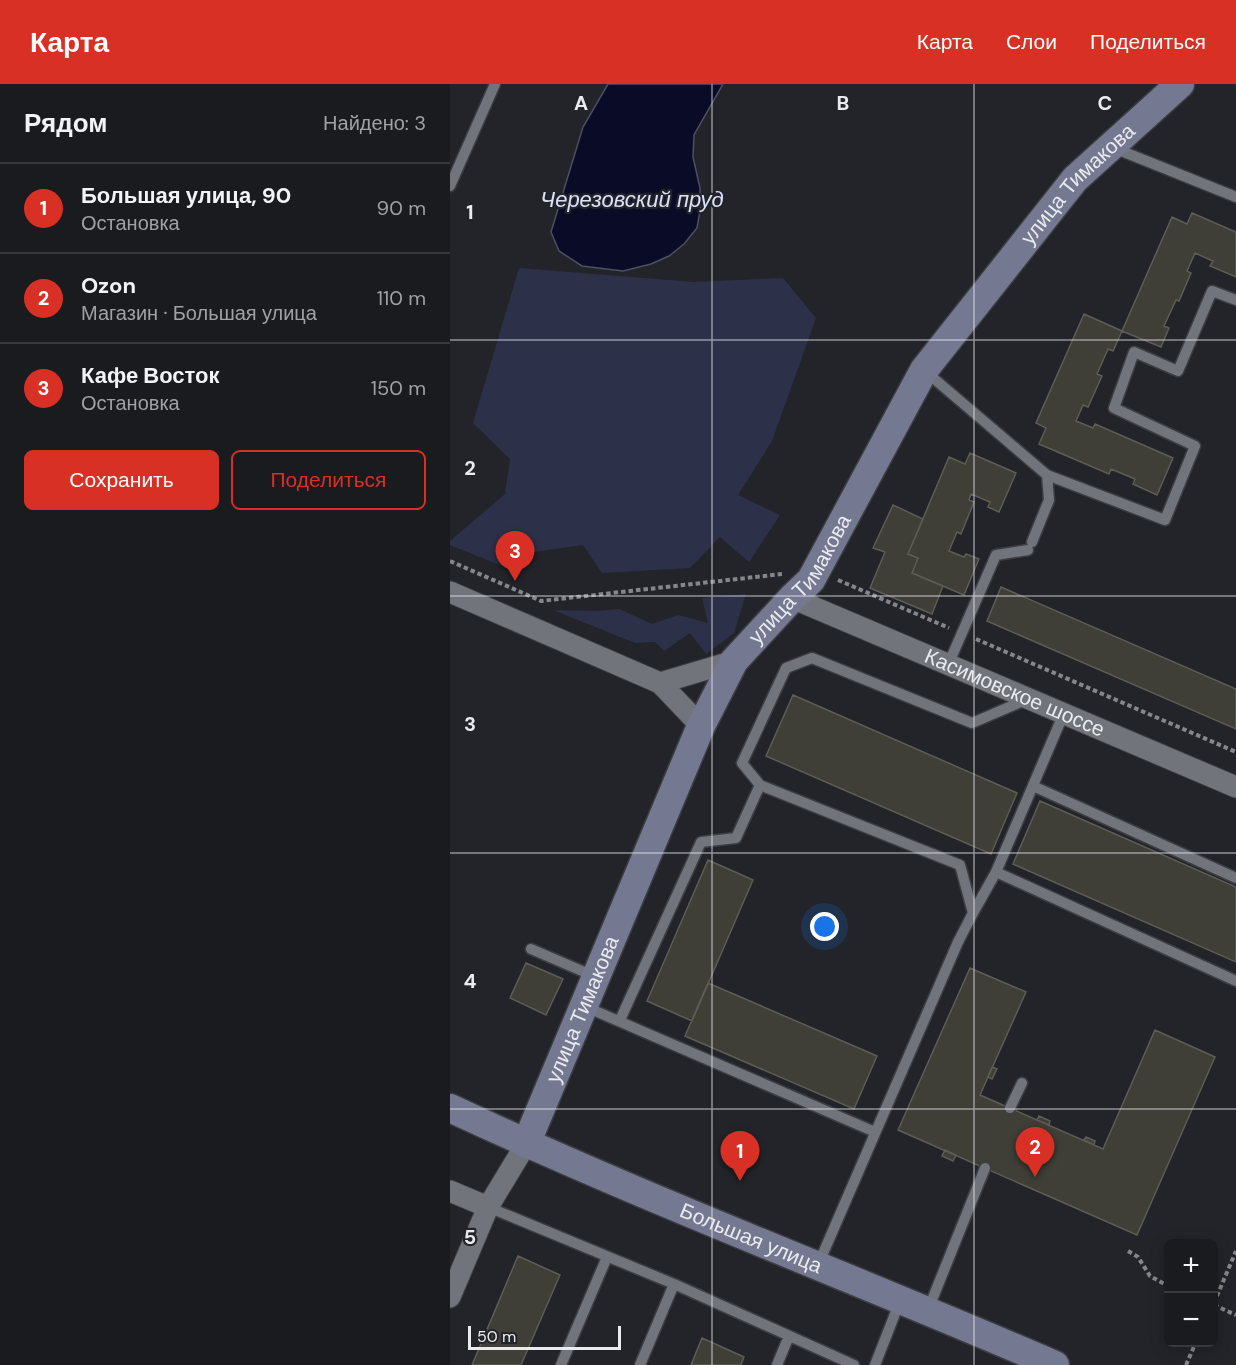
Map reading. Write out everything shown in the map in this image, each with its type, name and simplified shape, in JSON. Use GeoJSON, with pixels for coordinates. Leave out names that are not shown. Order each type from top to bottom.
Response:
{"type":"FeatureCollection","features":[{"type":"Feature","properties":{"kind":"street","name":"улица Тимакова"},"geometry":{"type":"LineString","coordinates":[[526,1144],[701,726],[734,661],[811,580],[924,370],[1075,179],[1180,84]]}},
{"type":"Feature","properties":{"kind":"street"},"geometry":{"type":"LineString","coordinates":[[450,592],[660,683],[701,726]]}},
{"type":"Feature","properties":{"kind":"street","name":"Касимовское шоссе"},"geometry":{"type":"LineString","coordinates":[[792,598],[1236,787]]}},
{"type":"Feature","properties":{"kind":"street"},"geometry":{"type":"LineString","coordinates":[[660,683],[734,661]]}},
{"type":"Feature","properties":{"kind":"street","name":"Большая улица"},"geometry":{"type":"LineString","coordinates":[[450,1108],[526,1144],[1055,1365]]}},
{"type":"Feature","properties":{"kind":"street"},"geometry":{"type":"LineString","coordinates":[[450,1297],[488,1207],[526,1144]]}},
{"type":"Feature","properties":{"kind":"street"},"geometry":{"type":"LineString","coordinates":[[450,1191],[488,1207]]}},
{"type":"Feature","properties":{"kind":"lane"},"geometry":{"type":"LineString","coordinates":[[450,186],[495,84]]}},
{"type":"Feature","properties":{"kind":"lane"},"geometry":{"type":"LineString","coordinates":[[1111,147],[1236,196]]}},
{"type":"Feature","properties":{"kind":"lane"},"geometry":{"type":"LineString","coordinates":[[924,370],[1047,475],[1165,520],[1195,446],[1114,408],[1134,352],[1178,371],[1212,291],[1236,300]]}},
{"type":"Feature","properties":{"kind":"lane"},"geometry":{"type":"LineString","coordinates":[[948,665],[996,555],[1030,546],[1049,500],[1047,475]]}},
{"type":"Feature","properties":{"kind":"lane"},"geometry":{"type":"LineString","coordinates":[[972,913],[960,865],[760,785],[742,763],[786,668],[812,658],[972,723],[1028,698]]}},
{"type":"Feature","properties":{"kind":"lane"},"geometry":{"type":"LineString","coordinates":[[818,1265],[958,942],[996,872],[1064,713]]}},
{"type":"Feature","properties":{"kind":"lane"},"geometry":{"type":"LineString","coordinates":[[620,1020],[701,842],[736,838],[760,785]]}},
{"type":"Feature","properties":{"kind":"lane"},"geometry":{"type":"LineString","coordinates":[[1033,786],[1236,878]]}},
{"type":"Feature","properties":{"kind":"lane"},"geometry":{"type":"LineString","coordinates":[[996,872],[1236,981]]}},
{"type":"Feature","properties":{"kind":"lane"},"geometry":{"type":"LineString","coordinates":[[531,949],[596,977]]}},
{"type":"Feature","properties":{"kind":"lane"},"geometry":{"type":"LineString","coordinates":[[583,1006],[620,1020],[875,1132]]}},
{"type":"Feature","properties":{"kind":"lane"},"geometry":{"type":"LineString","coordinates":[[1010,1108],[1022,1083]]}},
{"type":"Feature","properties":{"kind":"lane"},"geometry":{"type":"LineString","coordinates":[[928,1310],[986,1168]]}},
{"type":"Feature","properties":{"kind":"lane"},"geometry":{"type":"LineString","coordinates":[[488,1207],[674,1284],[854,1365]]}},
{"type":"Feature","properties":{"kind":"lane"},"geometry":{"type":"LineString","coordinates":[[561,1365],[607,1257]]}},
{"type":"Feature","properties":{"kind":"lane"},"geometry":{"type":"LineString","coordinates":[[640,1365],[674,1284]]}},
{"type":"Feature","properties":{"kind":"lane"},"geometry":{"type":"LineString","coordinates":[[875,1365],[900,1299]]}},
{"type":"Feature","properties":{"kind":"lane"},"geometry":{"type":"LineString","coordinates":[[777,1365],[789,1336]]}},
{"type":"Feature","properties":{"kind":"path"},"geometry":{"type":"LineString","coordinates":[[450,561],[542,601],[817,570],[1236,752]]}},
{"type":"Feature","properties":{"kind":"path"},"geometry":{"type":"LineString","coordinates":[[1128,1251],[1138,1257],[1150,1276],[1164,1284]]}},
{"type":"Feature","properties":{"kind":"path"},"geometry":{"type":"LineString","coordinates":[[1218,1294],[1236,1251]]}},
{"type":"Feature","properties":{"kind":"path"},"geometry":{"type":"LineString","coordinates":[[1218,1306],[1236,1315]]}},
{"type":"Feature","properties":{"kind":"path"},"geometry":{"type":"LineString","coordinates":[[1186,1365],[1194,1347]]}},
{"type":"Feature","properties":{"kind":"shaded area"},"geometry":{"type":"Polygon","coordinates":[[[519,268],[694,282],[783,278],[816,318],[772,441],[738,495],[780,515],[749,562],[720,537],[690,568],[602,573],[583,545],[526,553],[502,566],[450,545],[450,541],[505,494],[510,459],[473,423],[519,268]]]}},
{"type":"Feature","properties":{"kind":"shaded area"},"geometry":{"type":"Polygon","coordinates":[[[746,594],[734,633],[706,654],[690,633],[664,651],[655,642],[635,643],[553,610],[619,609],[652,624],[678,615],[708,623],[702,598],[746,594]]]}},
{"type":"Feature","properties":{"kind":"water","name":"Черезовский пруд"},"geometry":{"type":"Polygon","coordinates":[[[608,84],[723,84],[694,135],[693,157],[700,188],[697,228],[684,244],[669,256],[651,264],[623,271],[582,266],[559,251],[551,232],[583,127],[608,84]]]}},
{"type":"Feature","properties":{"kind":"building"},"geometry":{"type":"Polygon","coordinates":[[[1192,213],[1236,232],[1236,277],[1210,266],[1213,261],[1195,253],[1187,271],[1191,273],[1179,301],[1176,300],[1164,326],[1169,328],[1161,347],[1122,331],[1172,217],[1187,224],[1192,213]]]}},
{"type":"Feature","properties":{"kind":"building"},"geometry":{"type":"Polygon","coordinates":[[[1084,314],[1122,331],[1113,351],[1108,349],[1097,374],[1102,376],[1088,407],[1083,405],[1076,421],[1093,428],[1095,424],[1173,458],[1157,495],[1133,484],[1135,479],[1111,469],[1109,474],[1039,444],[1046,428],[1036,423],[1084,314]]]}},
{"type":"Feature","properties":{"kind":"building"},"geometry":{"type":"Polygon","coordinates":[[[970,453],[1016,473],[999,512],[988,507],[990,502],[971,494],[969,500],[974,502],[961,534],[957,532],[949,551],[964,557],[966,554],[979,559],[964,595],[912,573],[918,558],[908,554],[949,457],[965,464],[970,453]]]}},
{"type":"Feature","properties":{"kind":"building"},"geometry":{"type":"Polygon","coordinates":[[[893,505],[923,519],[908,554],[918,558],[912,573],[943,586],[932,614],[870,588],[885,552],[873,548],[893,505]]]}},
{"type":"Feature","properties":{"kind":"building"},"geometry":{"type":"Polygon","coordinates":[[[1001,587],[1236,689],[1236,729],[987,621],[1001,587]]]}},
{"type":"Feature","properties":{"kind":"building"},"geometry":{"type":"Polygon","coordinates":[[[793,695],[1017,793],[991,854],[766,756],[793,695]]]}},
{"type":"Feature","properties":{"kind":"building"},"geometry":{"type":"Polygon","coordinates":[[[1040,801],[1236,887],[1236,962],[1013,864],[1040,801]]]}},
{"type":"Feature","properties":{"kind":"building"},"geometry":{"type":"Polygon","coordinates":[[[708,860],[753,880],[692,1021],[647,1001],[708,860]]]}},
{"type":"Feature","properties":{"kind":"building"},"geometry":{"type":"Polygon","coordinates":[[[526,963],[563,979],[546,1015],[510,998],[526,963]]]}},
{"type":"Feature","properties":{"kind":"building"},"geometry":{"type":"Polygon","coordinates":[[[970,968],[1026,992],[980,1095],[1103,1149],[1155,1030],[1215,1057],[1137,1235],[898,1130],[970,968]]]}},
{"type":"Feature","properties":{"kind":"building"},"geometry":{"type":"Polygon","coordinates":[[[708,983],[877,1056],[854,1109],[685,1036],[708,983]]]}},
{"type":"Feature","properties":{"kind":"building"},"geometry":{"type":"Polygon","coordinates":[[[992,1067],[997,1069],[992,1079],[988,1077],[992,1067]]]}},
{"type":"Feature","properties":{"kind":"building"},"geometry":{"type":"Polygon","coordinates":[[[1039,1116],[1050,1121],[1049,1125],[1037,1120],[1039,1116]]]}},
{"type":"Feature","properties":{"kind":"building"},"geometry":{"type":"Polygon","coordinates":[[[1086,1137],[1095,1141],[1094,1145],[1084,1140],[1086,1137]]]}},
{"type":"Feature","properties":{"kind":"building"},"geometry":{"type":"Polygon","coordinates":[[[945,1150],[956,1155],[953,1161],[942,1156],[945,1150]]]}},
{"type":"Feature","properties":{"kind":"building"},"geometry":{"type":"Polygon","coordinates":[[[518,1256],[560,1275],[521,1365],[472,1365],[518,1256]]]}},
{"type":"Feature","properties":{"kind":"building"},"geometry":{"type":"Polygon","coordinates":[[[702,1338],[744,1357],[741,1365],[691,1365],[702,1338]]]}},
{"type":"Feature","properties":{"kind":"place","name":"Кафе Восток"},"geometry":{"type":"Point","coordinates":[515,581]}},
{"type":"Feature","properties":{"kind":"place","name":"Ozon"},"geometry":{"type":"Point","coordinates":[1035,1177]}},
{"type":"Feature","properties":{"kind":"place","name":"Большая улица, 90"},"geometry":{"type":"Point","coordinates":[740,1181]}}]}
